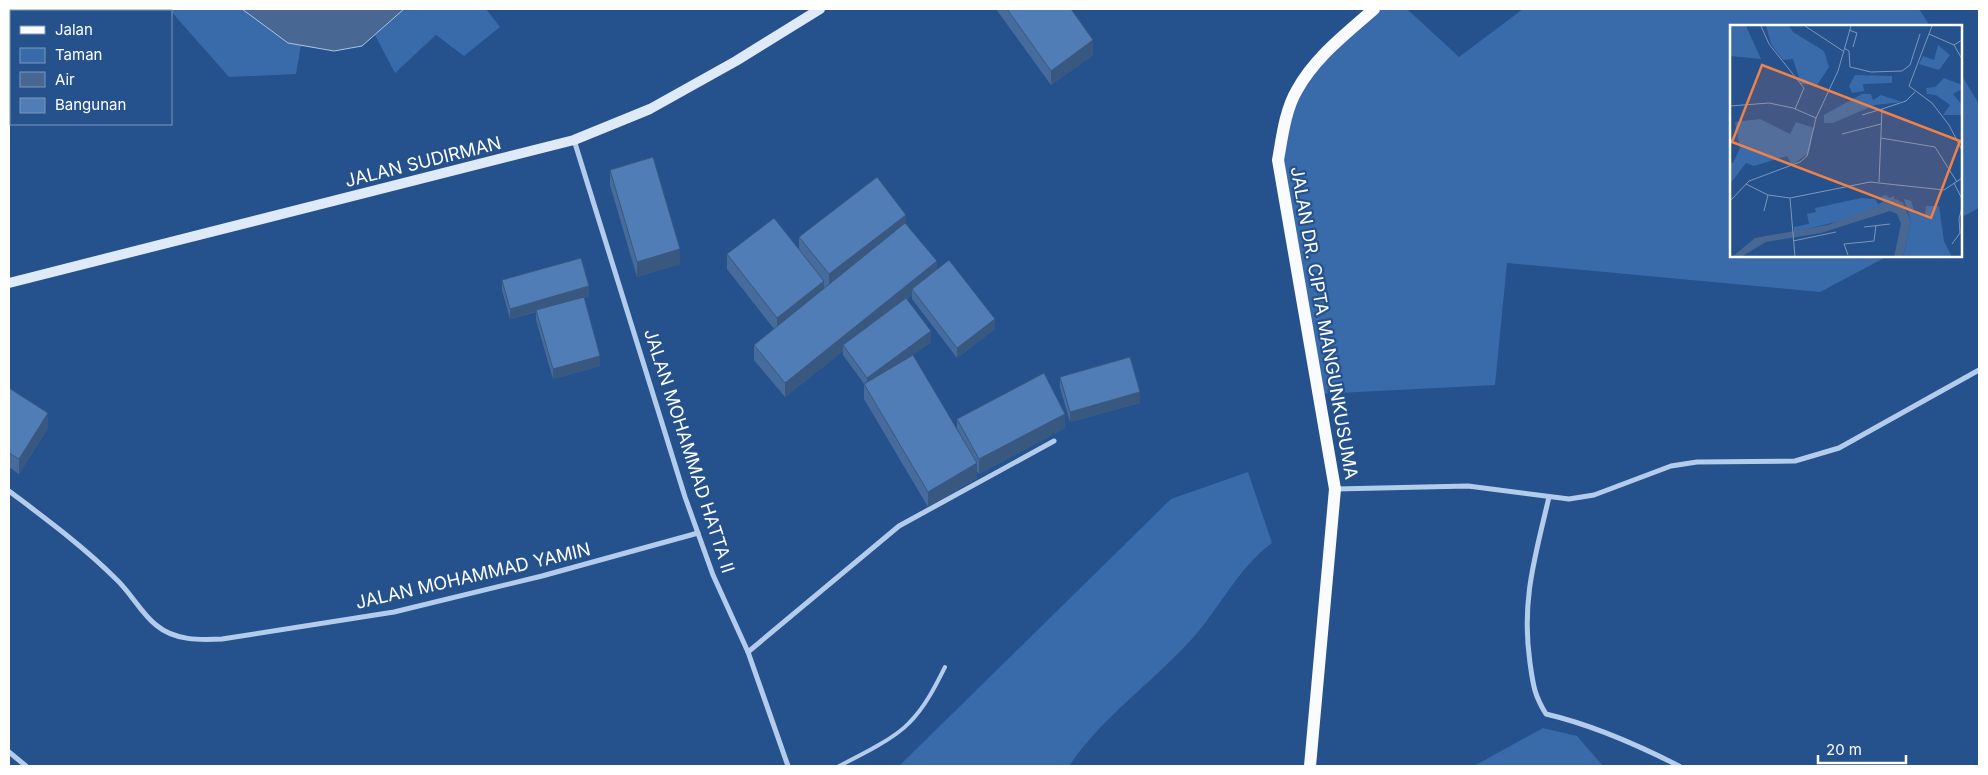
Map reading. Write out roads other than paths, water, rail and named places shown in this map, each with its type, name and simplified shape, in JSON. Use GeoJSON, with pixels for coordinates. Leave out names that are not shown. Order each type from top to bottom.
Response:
{"type":"FeatureCollection","features":[{"type":"Feature","properties":{"kind":"main road","name":"JALAN DR. CIPTA MANGUNKUSUMA"},"geometry":{"type":"LineString","coordinates":[[1310,766],[1335,489],[1278,160],[1284,129],[1296,90],[1325,52],[1374,9]]}},
{"type":"Feature","properties":{"kind":"street","name":"JALAN SUDIRMAN"},"geometry":{"type":"LineString","coordinates":[[9,283],[574,140],[650,109],[736,61],[820,9]]}},
{"type":"Feature","properties":{"kind":"street","name":"JALAN MOHAMMAD HATTA II"},"geometry":{"type":"LineString","coordinates":[[574,140],[698,533],[713,575],[748,652],[788,766]]}},
{"type":"Feature","properties":{"kind":"street"},"geometry":{"type":"LineString","coordinates":[[1335,489],[1468,486],[1569,499],[1594,495],[1671,466],[1698,462],[1795,461],[1839,448],[1979,370]]}},
{"type":"Feature","properties":{"kind":"street"},"geometry":{"type":"LineString","coordinates":[[748,652],[899,526],[1054,441]]}},
{"type":"Feature","properties":{"kind":"street","name":"JALAN MOHAMMAD YAMIN"},"geometry":{"type":"LineString","coordinates":[[9,491],[93,556],[126,588],[156,625],[176,636],[197,640],[222,640],[394,612],[542,576],[698,533]]}},
{"type":"Feature","properties":{"kind":"street"},"geometry":{"type":"LineString","coordinates":[[1549,497],[1528,589],[1526,636],[1535,696],[1546,714],[1579,722],[1643,748],[1679,766]]}},
{"type":"Feature","properties":{"kind":"street"},"geometry":{"type":"LineString","coordinates":[[9,752],[26,766]]}},
{"type":"Feature","properties":{"kind":"lane"},"geometry":{"type":"LineString","coordinates":[[839,766],[864,753],[908,724],[928,699],[945,667]]}},
{"type":"Feature","properties":{"kind":"water"},"geometry":{"type":"Polygon","coordinates":[[[242,9],[404,9],[362,46],[334,51],[288,43],[242,9]]]}}]}
